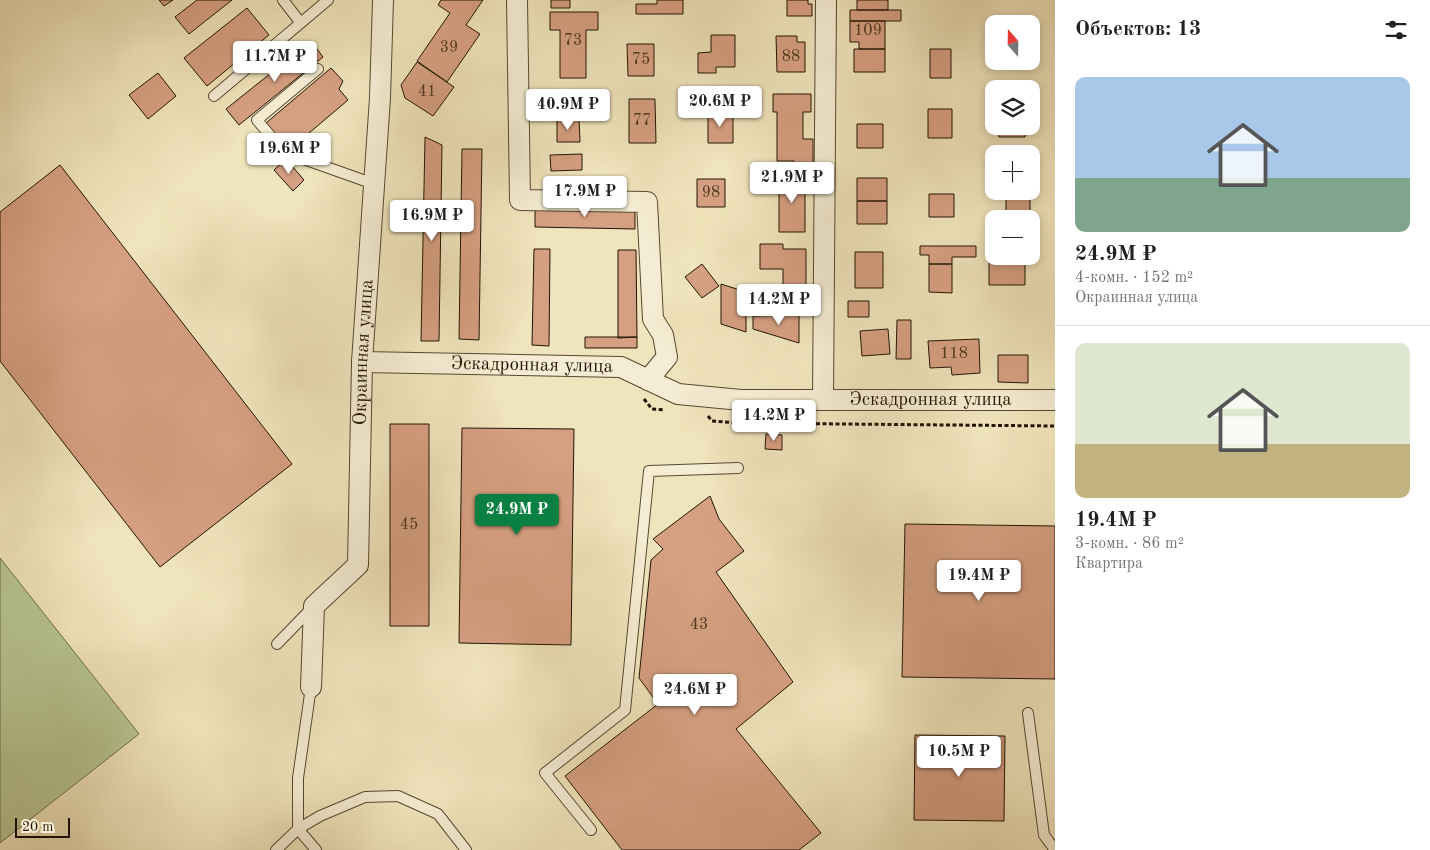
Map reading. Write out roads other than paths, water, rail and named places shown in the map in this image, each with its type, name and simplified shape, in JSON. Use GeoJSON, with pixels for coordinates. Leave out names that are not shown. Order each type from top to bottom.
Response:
{"type":"FeatureCollection","features":[{"type":"Feature","properties":{"kind":"street","name":"Окраинная улица"},"geometry":{"type":"LineString","coordinates":[[314,606],[358,565],[362,362],[380,98],[383,0]]}},
{"type":"Feature","properties":{"kind":"street"},"geometry":{"type":"LineString","coordinates":[[517,0],[520,200],[647,202],[654,318],[664,334],[667,357],[648,380]]}},
{"type":"Feature","properties":{"kind":"street"},"geometry":{"type":"LineString","coordinates":[[823,400],[826,0]]}},
{"type":"Feature","properties":{"kind":"street","name":"Эскадронная улица"},"geometry":{"type":"LineString","coordinates":[[362,362],[621,367],[678,394],[741,400],[1055,400]]}},
{"type":"Feature","properties":{"kind":"street"},"geometry":{"type":"LineString","coordinates":[[311,687],[314,606]]}},
{"type":"Feature","properties":{"kind":"lane"},"geometry":{"type":"LineString","coordinates":[[283,0],[300,22]]}},
{"type":"Feature","properties":{"kind":"lane"},"geometry":{"type":"LineString","coordinates":[[214,96],[328,0]]}},
{"type":"Feature","properties":{"kind":"lane"},"geometry":{"type":"LineString","coordinates":[[318,69],[257,120],[284,152],[374,184]]}},
{"type":"Feature","properties":{"kind":"lane"},"geometry":{"type":"LineString","coordinates":[[591,830],[545,773],[626,710],[649,470],[738,468]]}},
{"type":"Feature","properties":{"kind":"lane"},"geometry":{"type":"LineString","coordinates":[[278,644],[314,606]]}},
{"type":"Feature","properties":{"kind":"lane"},"geometry":{"type":"LineString","coordinates":[[311,687],[298,778],[298,830],[316,850]]}},
{"type":"Feature","properties":{"kind":"lane"},"geometry":{"type":"LineString","coordinates":[[1028,713],[1044,835],[1055,850]]}},
{"type":"Feature","properties":{"kind":"lane"},"geometry":{"type":"LineString","coordinates":[[276,850],[298,830],[320,816],[365,797],[398,796],[438,814],[466,850]]}}]}
